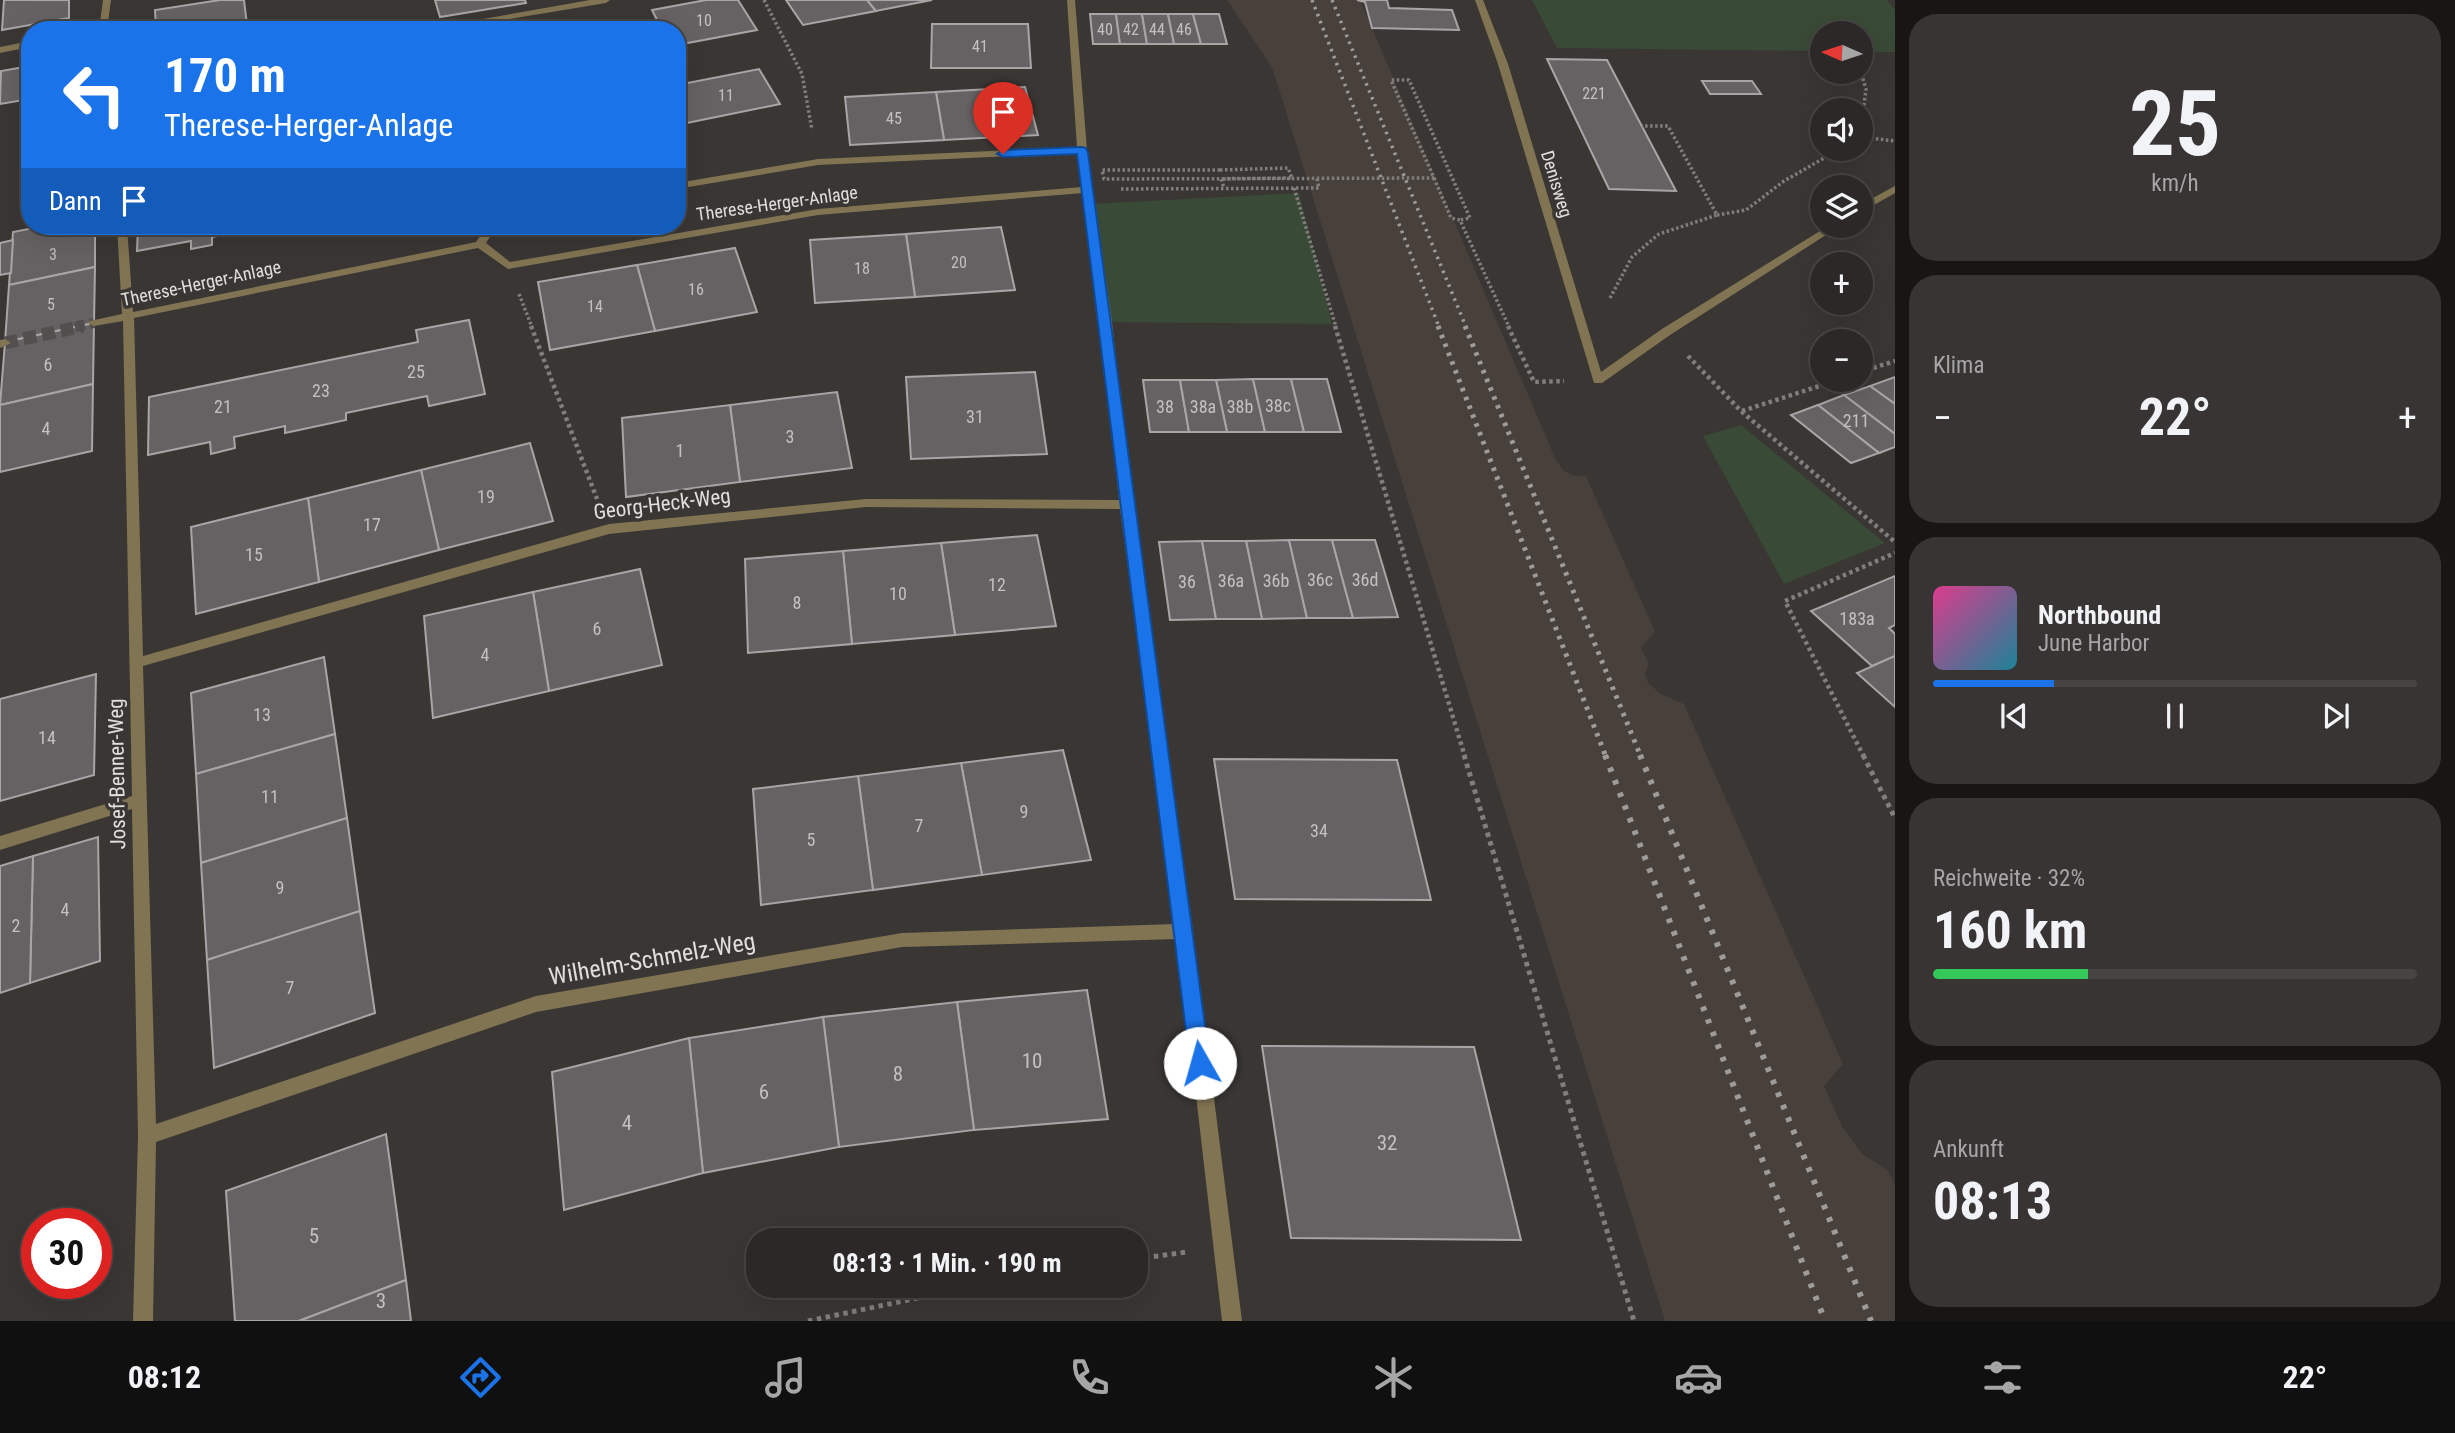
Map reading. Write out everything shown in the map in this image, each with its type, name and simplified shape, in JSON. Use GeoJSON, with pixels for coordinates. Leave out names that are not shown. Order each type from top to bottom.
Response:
{"type":"FeatureCollection","features":[{"type":"Feature","properties":{"kind":"street"},"geometry":{"type":"LineString","coordinates":[[105,21],[107,0]]}},
{"type":"Feature","properties":{"kind":"street"},"geometry":{"type":"LineString","coordinates":[[479,21],[606,0]]}},
{"type":"Feature","properties":{"kind":"street"},"geometry":{"type":"LineString","coordinates":[[1071,0],[1082,150],[1089,189],[1126,505],[1185,931],[1232,1321]]}},
{"type":"Feature","properties":{"kind":"street","name":"Denisweg"},"geometry":{"type":"LineString","coordinates":[[1479,0],[1503,64],[1598,380]]}},
{"type":"Feature","properties":{"kind":"street"},"geometry":{"type":"LineString","coordinates":[[0,50],[21,46]]}},
{"type":"Feature","properties":{"kind":"street","name":"Therese-Herger-Anlage"},"geometry":{"type":"LineString","coordinates":[[686,184],[818,162],[1082,150]]}},
{"type":"Feature","properties":{"kind":"street","name":"Therese-Herger-Anlage"},"geometry":{"type":"LineString","coordinates":[[508,266],[818,212],[1089,189]]}},
{"type":"Feature","properties":{"kind":"street"},"geometry":{"type":"LineString","coordinates":[[1873,202],[1895,189]]}},
{"type":"Feature","properties":{"kind":"street","name":"Josef-Benner-Weg"},"geometry":{"type":"LineString","coordinates":[[123,235],[128,316],[146,1136],[143,1321]]}},
{"type":"Feature","properties":{"kind":"street"},"geometry":{"type":"LineString","coordinates":[[486,235],[480,244],[508,266]]}},
{"type":"Feature","properties":{"kind":"street"},"geometry":{"type":"LineString","coordinates":[[1598,380],[1666,332],[1816,238]]}},
{"type":"Feature","properties":{"kind":"street","name":"Therese-Herger-Anlage"},"geometry":{"type":"LineString","coordinates":[[94,323],[480,244]]}},
{"type":"Feature","properties":{"kind":"street","name":"Georg-Heck-Weg"},"geometry":{"type":"LineString","coordinates":[[136,663],[609,529],[866,503],[1126,505]]}},
{"type":"Feature","properties":{"kind":"street"},"geometry":{"type":"LineString","coordinates":[[0,844],[139,800]]}},
{"type":"Feature","properties":{"kind":"street","name":"Wilhelm-Schmelz-Weg"},"geometry":{"type":"LineString","coordinates":[[146,1136],[537,1004],[902,940],[1185,931]]}},
{"type":"Feature","properties":{"kind":"path"},"geometry":{"type":"LineString","coordinates":[[764,0],[802,74],[818,162]]}},
{"type":"Feature","properties":{"kind":"path"},"geometry":{"type":"LineString","coordinates":[[1391,80],[1409,80],[1470,218],[1460,220],[1451,218],[1391,80]]}},
{"type":"Feature","properties":{"kind":"path"},"geometry":{"type":"LineString","coordinates":[[1642,126],[1668,126],[1717,215]]}},
{"type":"Feature","properties":{"kind":"path"},"geometry":{"type":"LineString","coordinates":[[1873,138],[1895,141]]}},
{"type":"Feature","properties":{"kind":"path"},"geometry":{"type":"LineString","coordinates":[[1607,304],[1632,257],[1659,234],[1717,215],[1746,210],[1784,181],[1819,161]]}},
{"type":"Feature","properties":{"kind":"path"},"geometry":{"type":"LineString","coordinates":[[1224,188],[1221,179],[1245,179],[1281,178],[1292,178],[1288,168],[1102,170],[1104,179],[1237,178],[1250,178],[1264,178],[1277,178],[1290,178],[1303,178],[1434,178]]}},
{"type":"Feature","properties":{"kind":"path"},"geometry":{"type":"LineString","coordinates":[[1089,189],[1319,188],[1317,178]]}},
{"type":"Feature","properties":{"kind":"path"},"geometry":{"type":"LineString","coordinates":[[1294,188],[1634,1321]]}},
{"type":"Feature","properties":{"kind":"path"},"geometry":{"type":"LineString","coordinates":[[1460,220],[1534,382],[1598,380]]}},
{"type":"Feature","properties":{"kind":"path"},"geometry":{"type":"LineString","coordinates":[[508,266],[609,529]]}},
{"type":"Feature","properties":{"kind":"path"},"geometry":{"type":"LineString","coordinates":[[1666,332],[1741,411],[1895,542]]}},
{"type":"Feature","properties":{"kind":"path"},"geometry":{"type":"LineString","coordinates":[[1873,368],[1895,361]]}},
{"type":"Feature","properties":{"kind":"path"},"geometry":{"type":"LineString","coordinates":[[1741,411],[1810,389]]}},
{"type":"Feature","properties":{"kind":"path"},"geometry":{"type":"LineString","coordinates":[[1895,553],[1785,601],[1895,818]]}},
{"type":"Feature","properties":{"kind":"path"},"geometry":{"type":"LineString","coordinates":[[1148,1257],[1222,1247]]}},
{"type":"Feature","properties":{"kind":"path"},"geometry":{"type":"LineString","coordinates":[[808,1321],[918,1298]]}},
{"type":"Feature","properties":{"kind":"shaded area"},"geometry":{"type":"Polygon","coordinates":[[[1227,0],[1360,0],[1555,458],[1563,470],[1572,475],[1586,476],[1655,632],[1641,648],[1649,664],[1645,674],[1648,683],[1661,694],[1684,704],[1843,1064],[1824,1086],[1843,1128],[1862,1154],[1888,1170],[1895,1186],[1895,1321],[1665,1321],[1272,67],[1227,0]]]}},
{"type":"Feature","properties":{"kind":"green space"},"geometry":{"type":"Polygon","coordinates":[[[1532,0],[1887,0],[1895,10],[1895,52],[1873,52],[1873,21],[1810,21],[1810,51],[1557,48],[1532,0]]]}},
{"type":"Feature","properties":{"kind":"green space"},"geometry":{"type":"Polygon","coordinates":[[[1299,193],[1332,324],[1106,322],[1090,204],[1299,193]]]}},
{"type":"Feature","properties":{"kind":"green space"},"geometry":{"type":"Polygon","coordinates":[[[1741,425],[1885,543],[1784,584],[1703,436],[1741,425]]]}},
{"type":"Feature","properties":{"kind":"building"},"geometry":{"type":"Polygon","coordinates":[[[4,0],[69,0],[69,18],[21,21],[21,27],[2,30],[4,0]]]}},
{"type":"Feature","properties":{"kind":"building"},"geometry":{"type":"Polygon","coordinates":[[[220,0],[244,0],[247,21],[156,21],[155,10],[220,0]]]}},
{"type":"Feature","properties":{"kind":"building"},"geometry":{"type":"Polygon","coordinates":[[[435,0],[525,0],[526,3],[440,17],[435,0]]]}},
{"type":"Feature","properties":{"kind":"building"},"geometry":{"type":"Polygon","coordinates":[[[706,0],[738,0],[757,30],[686,43],[686,21],[658,21],[652,10],[706,0]]]}},
{"type":"Feature","properties":{"kind":"building"},"geometry":{"type":"Polygon","coordinates":[[[786,0],[867,0],[876,11],[803,25],[786,0]]]}},
{"type":"Feature","properties":{"kind":"building"},"geometry":{"type":"Polygon","coordinates":[[[867,0],[932,0],[876,11],[867,0]]]}},
{"type":"Feature","properties":{"kind":"building"},"geometry":{"type":"Polygon","coordinates":[[[1357,0],[1387,0],[1389,8],[1452,10],[1459,30],[1372,28],[1365,2],[1357,0]]]}},
{"type":"Feature","properties":{"kind":"building"},"geometry":{"type":"Polygon","coordinates":[[[1090,14],[1116,14],[1120,44],[1093,44],[1090,14]]]}},
{"type":"Feature","properties":{"kind":"building"},"geometry":{"type":"Polygon","coordinates":[[[1116,14],[1142,14],[1147,44],[1120,44],[1116,14]]]}},
{"type":"Feature","properties":{"kind":"building"},"geometry":{"type":"Polygon","coordinates":[[[1142,14],[1168,14],[1174,44],[1147,44],[1142,14]]]}},
{"type":"Feature","properties":{"kind":"building"},"geometry":{"type":"Polygon","coordinates":[[[1168,14],[1193,14],[1201,44],[1174,44],[1168,14]]]}},
{"type":"Feature","properties":{"kind":"building"},"geometry":{"type":"Polygon","coordinates":[[[1193,14],[1219,14],[1227,44],[1201,44],[1193,14]]]}},
{"type":"Feature","properties":{"kind":"building"},"geometry":{"type":"Polygon","coordinates":[[[932,24],[1028,24],[1031,68],[931,68],[932,24]]]}},
{"type":"Feature","properties":{"kind":"building"},"geometry":{"type":"Polygon","coordinates":[[[1547,59],[1607,60],[1676,191],[1609,189],[1547,59]]]}},
{"type":"Feature","properties":{"kind":"building"},"geometry":{"type":"Polygon","coordinates":[[[21,68],[21,100],[0,104],[1,71],[21,68]]]}},
{"type":"Feature","properties":{"kind":"building"},"geometry":{"type":"Polygon","coordinates":[[[759,69],[780,104],[686,123],[686,83],[759,69]]]}},
{"type":"Feature","properties":{"kind":"building"},"geometry":{"type":"Polygon","coordinates":[[[1702,81],[1752,81],[1761,94],[1710,94],[1702,81]]]}},
{"type":"Feature","properties":{"kind":"building"},"geometry":{"type":"Polygon","coordinates":[[[1025,87],[1038,135],[944,140],[936,92],[1025,87]]]}},
{"type":"Feature","properties":{"kind":"building"},"geometry":{"type":"Polygon","coordinates":[[[936,92],[944,140],[850,145],[845,97],[936,92]]]}},
{"type":"Feature","properties":{"kind":"building"},"geometry":{"type":"Polygon","coordinates":[[[1001,227],[1015,290],[915,297],[906,234],[1001,227]]]}},
{"type":"Feature","properties":{"kind":"building"},"geometry":{"type":"Polygon","coordinates":[[[21,230],[21,235],[95,235],[95,267],[9,285],[13,232],[21,230]]]}},
{"type":"Feature","properties":{"kind":"building"},"geometry":{"type":"Polygon","coordinates":[[[906,234],[915,297],[815,303],[810,240],[906,234]]]}},
{"type":"Feature","properties":{"kind":"building"},"geometry":{"type":"Polygon","coordinates":[[[138,235],[223,235],[212,237],[212,245],[191,249],[191,241],[137,251],[138,235]]]}},
{"type":"Feature","properties":{"kind":"building"},"geometry":{"type":"Polygon","coordinates":[[[13,240],[11,273],[0,275],[0,243],[13,240]]]}},
{"type":"Feature","properties":{"kind":"building"},"geometry":{"type":"Polygon","coordinates":[[[735,248],[757,312],[655,331],[637,265],[735,248]]]}},
{"type":"Feature","properties":{"kind":"building"},"geometry":{"type":"Polygon","coordinates":[[[637,265],[655,331],[550,350],[538,282],[637,265]]]}},
{"type":"Feature","properties":{"kind":"building"},"geometry":{"type":"Polygon","coordinates":[[[95,267],[94,323],[5,342],[9,285],[95,267]]]}},
{"type":"Feature","properties":{"kind":"building"},"geometry":{"type":"Polygon","coordinates":[[[469,320],[485,394],[429,406],[427,396],[346,413],[346,420],[285,433],[285,426],[234,437],[235,448],[211,454],[210,442],[148,455],[149,397],[418,342],[416,330],[469,320]]]}},
{"type":"Feature","properties":{"kind":"building"},"geometry":{"type":"Polygon","coordinates":[[[94,323],[93,384],[0,405],[5,342],[94,323]]]}},
{"type":"Feature","properties":{"kind":"building"},"geometry":{"type":"Polygon","coordinates":[[[1035,372],[1047,454],[911,459],[906,377],[1035,372]]]}},
{"type":"Feature","properties":{"kind":"building"},"geometry":{"type":"Polygon","coordinates":[[[1895,377],[1895,404],[1873,388],[1873,385],[1895,377]]]}},
{"type":"Feature","properties":{"kind":"building"},"geometry":{"type":"Polygon","coordinates":[[[1253,379],[1265,432],[1227,432],[1216,380],[1253,379]]]}},
{"type":"Feature","properties":{"kind":"building"},"geometry":{"type":"Polygon","coordinates":[[[1253,379],[1291,379],[1304,432],[1265,432],[1253,379]]]}},
{"type":"Feature","properties":{"kind":"building"},"geometry":{"type":"Polygon","coordinates":[[[1291,379],[1327,379],[1341,432],[1304,432],[1291,379]]]}},
{"type":"Feature","properties":{"kind":"building"},"geometry":{"type":"Polygon","coordinates":[[[1143,380],[1180,380],[1189,432],[1150,432],[1143,380]]]}},
{"type":"Feature","properties":{"kind":"building"},"geometry":{"type":"Polygon","coordinates":[[[1180,380],[1216,380],[1227,432],[1189,432],[1180,380]]]}},
{"type":"Feature","properties":{"kind":"building"},"geometry":{"type":"Polygon","coordinates":[[[93,384],[92,451],[0,472],[0,405],[93,384]]]}},
{"type":"Feature","properties":{"kind":"building"},"geometry":{"type":"Polygon","coordinates":[[[1873,388],[1895,404],[1895,434],[1844,395],[1873,392],[1873,388]]]}},
{"type":"Feature","properties":{"kind":"building"},"geometry":{"type":"Polygon","coordinates":[[[837,392],[852,468],[740,482],[730,405],[837,392]]]}},
{"type":"Feature","properties":{"kind":"building"},"geometry":{"type":"Polygon","coordinates":[[[1844,395],[1895,434],[1895,447],[1879,453],[1818,405],[1844,395]]]}},
{"type":"Feature","properties":{"kind":"building"},"geometry":{"type":"Polygon","coordinates":[[[730,405],[740,482],[626,497],[622,418],[730,405]]]}},
{"type":"Feature","properties":{"kind":"building"},"geometry":{"type":"Polygon","coordinates":[[[1818,405],[1879,453],[1851,463],[1791,415],[1818,405]]]}},
{"type":"Feature","properties":{"kind":"building"},"geometry":{"type":"Polygon","coordinates":[[[530,443],[553,521],[439,550],[421,470],[530,443]]]}},
{"type":"Feature","properties":{"kind":"building"},"geometry":{"type":"Polygon","coordinates":[[[421,470],[439,550],[319,582],[308,498],[421,470]]]}},
{"type":"Feature","properties":{"kind":"building"},"geometry":{"type":"Polygon","coordinates":[[[308,498],[319,582],[196,614],[191,527],[308,498]]]}},
{"type":"Feature","properties":{"kind":"building"},"geometry":{"type":"Polygon","coordinates":[[[1037,535],[1056,626],[955,635],[941,543],[1037,535]]]}},
{"type":"Feature","properties":{"kind":"building"},"geometry":{"type":"Polygon","coordinates":[[[1289,540],[1307,618],[1262,619],[1246,541],[1289,540]]]}},
{"type":"Feature","properties":{"kind":"building"},"geometry":{"type":"Polygon","coordinates":[[[1289,540],[1332,540],[1353,618],[1307,618],[1289,540]]]}},
{"type":"Feature","properties":{"kind":"building"},"geometry":{"type":"Polygon","coordinates":[[[1332,540],[1375,540],[1398,617],[1353,618],[1332,540]]]}},
{"type":"Feature","properties":{"kind":"building"},"geometry":{"type":"Polygon","coordinates":[[[1202,541],[1216,619],[1170,620],[1159,542],[1202,541]]]}},
{"type":"Feature","properties":{"kind":"building"},"geometry":{"type":"Polygon","coordinates":[[[1202,541],[1246,541],[1262,619],[1216,619],[1202,541]]]}},
{"type":"Feature","properties":{"kind":"building"},"geometry":{"type":"Polygon","coordinates":[[[941,543],[955,635],[852,644],[843,551],[941,543]]]}},
{"type":"Feature","properties":{"kind":"building"},"geometry":{"type":"Polygon","coordinates":[[[843,551],[852,644],[748,653],[745,559],[843,551]]]}},
{"type":"Feature","properties":{"kind":"building"},"geometry":{"type":"Polygon","coordinates":[[[640,569],[662,665],[549,691],[533,592],[640,569]]]}},
{"type":"Feature","properties":{"kind":"building"},"geometry":{"type":"Polygon","coordinates":[[[1895,576],[1895,625],[1889,628],[1895,634],[1895,656],[1872,666],[1811,611],[1895,576]]]}},
{"type":"Feature","properties":{"kind":"building"},"geometry":{"type":"Polygon","coordinates":[[[533,592],[549,691],[433,718],[424,616],[533,592]]]}},
{"type":"Feature","properties":{"kind":"building"},"geometry":{"type":"Polygon","coordinates":[[[1895,656],[1895,707],[1857,673],[1895,656]]]}},
{"type":"Feature","properties":{"kind":"building"},"geometry":{"type":"Polygon","coordinates":[[[324,657],[335,734],[196,774],[191,693],[324,657]]]}},
{"type":"Feature","properties":{"kind":"building"},"geometry":{"type":"Polygon","coordinates":[[[96,674],[94,775],[0,801],[0,699],[96,674]]]}},
{"type":"Feature","properties":{"kind":"building"},"geometry":{"type":"Polygon","coordinates":[[[335,734],[347,818],[201,863],[196,774],[335,734]]]}},
{"type":"Feature","properties":{"kind":"building"},"geometry":{"type":"Polygon","coordinates":[[[1063,750],[1091,860],[982,875],[961,763],[1063,750]]]}},
{"type":"Feature","properties":{"kind":"building"},"geometry":{"type":"Polygon","coordinates":[[[1214,759],[1397,760],[1431,900],[1235,899],[1214,759]]]}},
{"type":"Feature","properties":{"kind":"building"},"geometry":{"type":"Polygon","coordinates":[[[961,763],[982,875],[873,890],[858,776],[961,763]]]}},
{"type":"Feature","properties":{"kind":"building"},"geometry":{"type":"Polygon","coordinates":[[[858,776],[873,890],[761,905],[753,789],[858,776]]]}},
{"type":"Feature","properties":{"kind":"building"},"geometry":{"type":"Polygon","coordinates":[[[347,818],[360,911],[207,960],[201,863],[347,818]]]}},
{"type":"Feature","properties":{"kind":"building"},"geometry":{"type":"Polygon","coordinates":[[[98,837],[100,961],[30,983],[33,856],[98,837]]]}},
{"type":"Feature","properties":{"kind":"building"},"geometry":{"type":"Polygon","coordinates":[[[33,856],[30,983],[0,993],[0,866],[33,856]]]}},
{"type":"Feature","properties":{"kind":"building"},"geometry":{"type":"Polygon","coordinates":[[[360,911],[375,1013],[214,1068],[207,960],[360,911]]]}},
{"type":"Feature","properties":{"kind":"building"},"geometry":{"type":"Polygon","coordinates":[[[1087,990],[1108,1119],[974,1130],[957,1002],[1087,990]]]}},
{"type":"Feature","properties":{"kind":"building"},"geometry":{"type":"Polygon","coordinates":[[[957,1002],[974,1130],[839,1147],[823,1017],[957,1002]]]}},
{"type":"Feature","properties":{"kind":"building"},"geometry":{"type":"Polygon","coordinates":[[[823,1017],[839,1147],[703,1173],[689,1038],[823,1017]]]}},
{"type":"Feature","properties":{"kind":"building"},"geometry":{"type":"Polygon","coordinates":[[[689,1038],[703,1173],[564,1210],[552,1072],[689,1038]]]}},
{"type":"Feature","properties":{"kind":"building"},"geometry":{"type":"Polygon","coordinates":[[[1262,1046],[1474,1047],[1521,1240],[1291,1238],[1262,1046]]]}},
{"type":"Feature","properties":{"kind":"building"},"geometry":{"type":"Polygon","coordinates":[[[386,1134],[406,1280],[299,1321],[235,1321],[226,1191],[386,1134]]]}},
{"type":"Feature","properties":{"kind":"building"},"geometry":{"type":"Polygon","coordinates":[[[406,1280],[411,1321],[299,1321],[406,1280]]]}},
{"type":"Feature","properties":{"kind":"tunnel"},"geometry":{"type":"LineString","coordinates":[[75,327],[94,323]]}},
{"type":"Feature","properties":{"kind":"tunnel"},"geometry":{"type":"LineString","coordinates":[[5,343],[83,326]]}},
{"type":"Feature","properties":{"kind":"railway"},"geometry":{"type":"LineString","coordinates":[[1312,0],[1439,327]]}},
{"type":"Feature","properties":{"kind":"railway"},"geometry":{"type":"LineString","coordinates":[[1332,0],[1466,327]]}},
{"type":"Feature","properties":{"kind":"railway"},"geometry":{"type":"LineString","coordinates":[[1438,326],[1606,757]]}},
{"type":"Feature","properties":{"kind":"railway"},"geometry":{"type":"LineString","coordinates":[[1465,326],[1641,757]]}},
{"type":"Feature","properties":{"kind":"railway"},"geometry":{"type":"LineString","coordinates":[[1605,755],[1825,1321]]}},
{"type":"Feature","properties":{"kind":"railway"},"geometry":{"type":"LineString","coordinates":[[1640,755],[1871,1321]]}},
{"type":"Feature","properties":{"kind":"route"},"geometry":{"type":"LineString","coordinates":[[1003,154],[1082,150],[1083,153],[1106,322],[1126,505],[1200,1063]]}}]}
